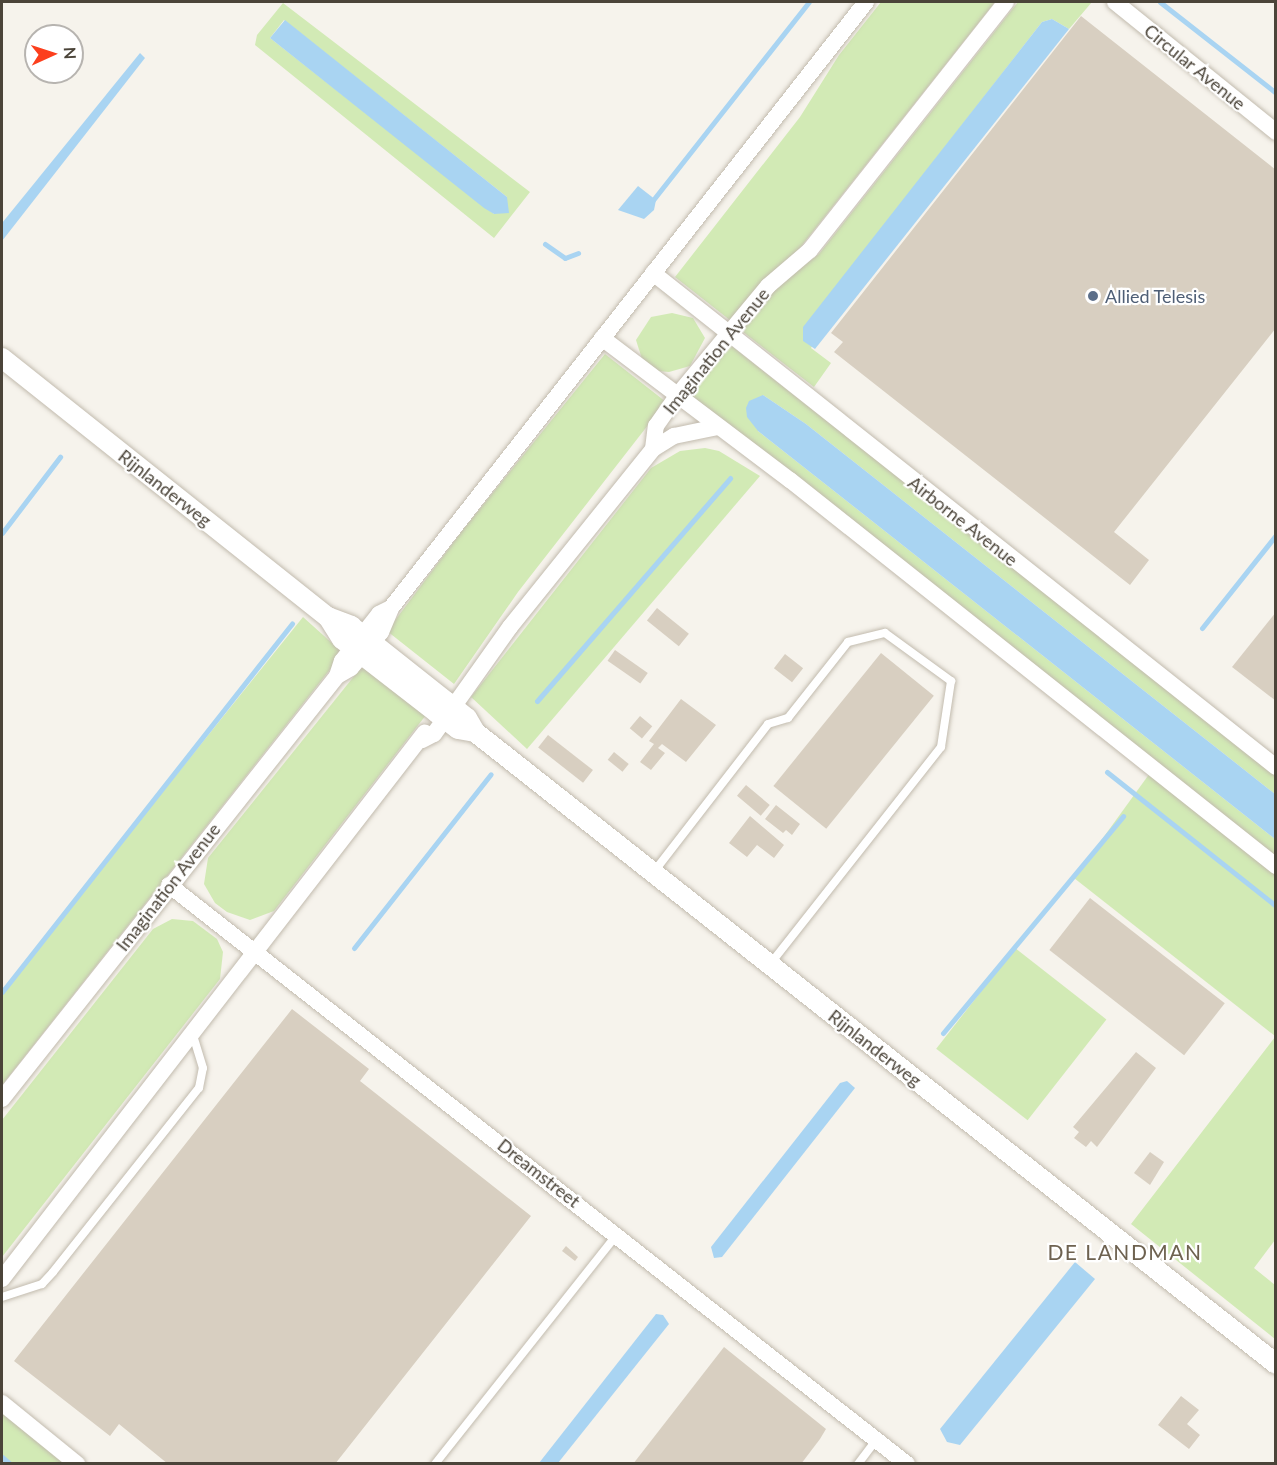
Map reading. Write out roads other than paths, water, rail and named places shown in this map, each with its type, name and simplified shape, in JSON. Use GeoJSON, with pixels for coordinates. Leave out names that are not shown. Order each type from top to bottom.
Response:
{"type":"FeatureCollection","features":[{"type":"Feature","properties":{"kind":"street","name":"Imagination Avenue"},"geometry":{"type":"LineString","coordinates":[[2,1099],[169,885],[337,676],[351,668],[379,614],[391,608],[866,2]]}},
{"type":"Feature","properties":{"kind":"street","name":"Imagination Avenue"},"geometry":{"type":"LineString","coordinates":[[2,1279],[422,740],[434,734],[446,711],[653,449],[656,426],[727,332],[768,286],[810,250],[1006,2]]}},
{"type":"Feature","properties":{"kind":"street","name":"Circular Avenue"},"geometry":{"type":"LineString","coordinates":[[1115,2],[1275,132]]}},
{"type":"Feature","properties":{"kind":"street","name":"Airborne Avenue"},"geometry":{"type":"LineString","coordinates":[[653,273],[1275,767]]}},
{"type":"Feature","properties":{"kind":"street"},"geometry":{"type":"LineString","coordinates":[[602,338],[1275,866]]}},
{"type":"Feature","properties":{"kind":"street","name":"Rijnlanderweg"},"geometry":{"type":"LineString","coordinates":[[2,358],[446,711],[458,729],[475,732],[1275,1364]]}},
{"type":"Feature","properties":{"kind":"street"},"geometry":{"type":"LineString","coordinates":[[653,449],[674,436],[718,427]]}},
{"type":"Feature","properties":{"kind":"street","name":"Dreamstreet"},"geometry":{"type":"LineString","coordinates":[[169,885],[618,1234],[907,1464]]}},
{"type":"Feature","properties":{"kind":"street"},"geometry":{"type":"LineString","coordinates":[[2,1403],[77,1464]]}},
{"type":"Feature","properties":{"kind":"lane"},"geometry":{"type":"LineString","coordinates":[[653,873],[768,724],[788,718],[848,642],[885,633],[951,681],[941,747],[770,964]]}},
{"type":"Feature","properties":{"kind":"lane"},"geometry":{"type":"LineString","coordinates":[[2,1297],[42,1284],[199,1088],[203,1068],[192,1033]]}},
{"type":"Feature","properties":{"kind":"lane"},"geometry":{"type":"LineString","coordinates":[[435,1464],[618,1234]]}},
{"type":"Feature","properties":{"kind":"lane"},"geometry":{"type":"LineString","coordinates":[[858,1464],[877,1439]]}},
{"type":"Feature","properties":{"kind":"water"},"geometry":{"type":"Polygon","coordinates":[[[1052,19],[1069,29],[815,349],[803,341],[803,327],[1042,22],[1052,19]]]}},
{"type":"Feature","properties":{"kind":"water"},"geometry":{"type":"Polygon","coordinates":[[[285,20],[507,197],[509,213],[494,214],[484,208],[270,38],[285,20]]]}},
{"type":"Feature","properties":{"kind":"water"},"geometry":{"type":"Polygon","coordinates":[[[140,53],[145,58],[2,241],[2,223],[140,53]]]}},
{"type":"Feature","properties":{"kind":"water"},"geometry":{"type":"Polygon","coordinates":[[[638,186],[656,200],[654,210],[644,219],[618,210],[638,186]]]}},
{"type":"Feature","properties":{"kind":"water"},"geometry":{"type":"Polygon","coordinates":[[[763,395],[806,424],[1275,794],[1275,839],[758,431],[747,417],[746,408],[749,401],[763,395]]]}},
{"type":"Feature","properties":{"kind":"water"},"geometry":{"type":"Polygon","coordinates":[[[847,1081],[855,1088],[722,1257],[714,1258],[711,1247],[840,1083],[847,1081]]]}},
{"type":"Feature","properties":{"kind":"water"},"geometry":{"type":"Polygon","coordinates":[[[1075,1262],[1095,1279],[960,1445],[947,1442],[940,1429],[1075,1262]]]}},
{"type":"Feature","properties":{"kind":"water"},"geometry":{"type":"Polygon","coordinates":[[[656,1314],[663,1315],[669,1324],[558,1463],[539,1463],[656,1314]]]}},
{"type":"Feature","properties":{"kind":"waterway"},"geometry":{"type":"LineString","coordinates":[[653,200],[809,2]]}},
{"type":"Feature","properties":{"kind":"waterway"},"geometry":{"type":"LineString","coordinates":[[1160,2],[1276,93]]}},
{"type":"Feature","properties":{"kind":"waterway"},"geometry":{"type":"LineString","coordinates":[[545,244],[565,258],[578,253]]}},
{"type":"Feature","properties":{"kind":"waterway"},"geometry":{"type":"LineString","coordinates":[[2,533],[60,457]]}},
{"type":"Feature","properties":{"kind":"waterway"},"geometry":{"type":"LineString","coordinates":[[537,701],[730,478]]}},
{"type":"Feature","properties":{"kind":"waterway"},"geometry":{"type":"LineString","coordinates":[[1202,628],[1276,535]]}},
{"type":"Feature","properties":{"kind":"waterway"},"geometry":{"type":"LineString","coordinates":[[2,992],[292,623]]}},
{"type":"Feature","properties":{"kind":"waterway"},"geometry":{"type":"LineString","coordinates":[[1107,772],[1276,906]]}},
{"type":"Feature","properties":{"kind":"waterway"},"geometry":{"type":"LineString","coordinates":[[354,948],[491,774]]}},
{"type":"Feature","properties":{"kind":"waterway"},"geometry":{"type":"LineString","coordinates":[[943,1033],[1123,816]]}},
{"type":"Feature","properties":{"kind":"waterway"},"geometry":{"type":"LineString","coordinates":[[2,1457],[10,1464]]}},
{"type":"Feature","properties":{"kind":"place","name":"Allied Telesis"},"geometry":{"type":"Point","coordinates":[1093,296]}},
{"type":"Feature","properties":{"kind":"district","name":"DE LANDMAN"},"geometry":{"type":"Point","coordinates":[1125,1252]}}]}
